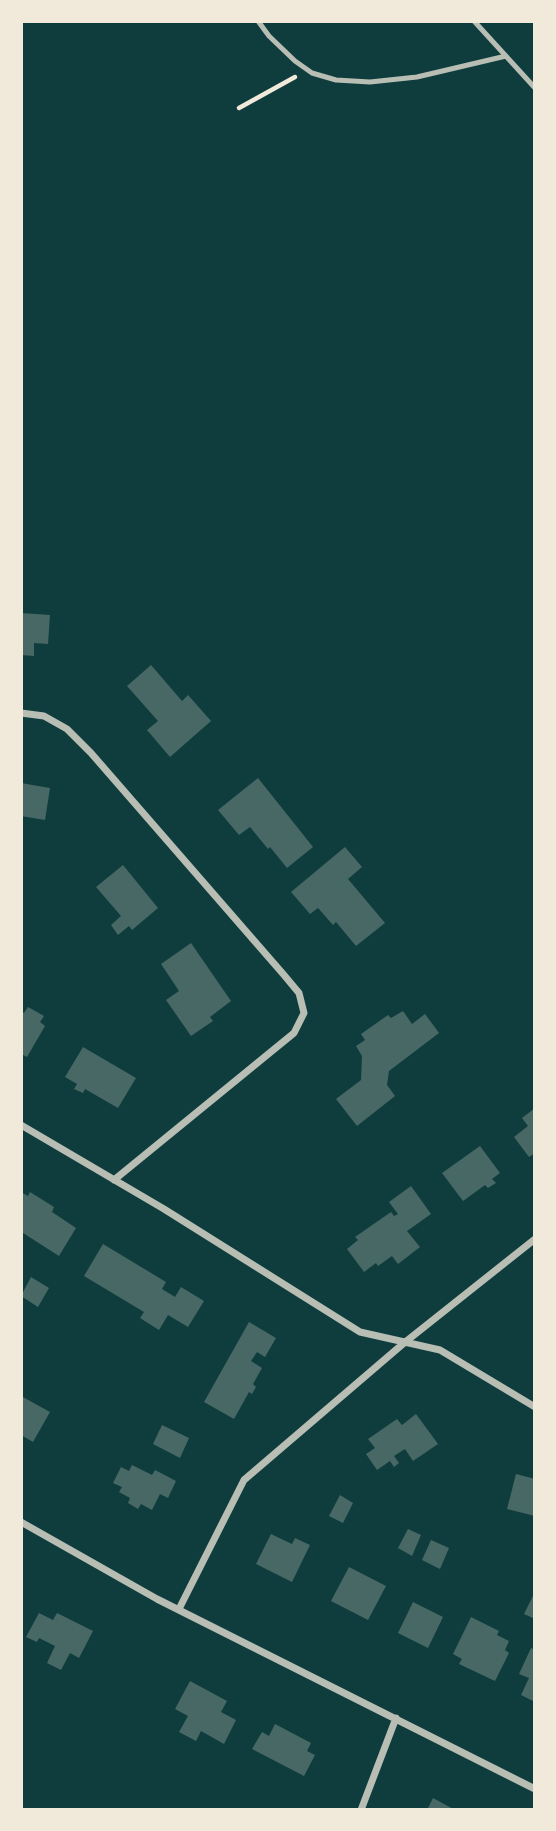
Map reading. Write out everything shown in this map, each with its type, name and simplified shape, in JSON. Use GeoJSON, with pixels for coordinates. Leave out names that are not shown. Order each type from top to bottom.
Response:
{"type":"FeatureCollection","features":[{"type":"Feature","properties":{"kind":"street"},"geometry":{"type":"LineString","coordinates":[[21,713],[44,716],[67,730],[91,753],[299,993],[304,1013],[294,1033],[114,1180]]}},
{"type":"Feature","properties":{"kind":"street"},"geometry":{"type":"LineString","coordinates":[[21,1125],[164,1209],[360,1332],[440,1350],[535,1407]]}},
{"type":"Feature","properties":{"kind":"street"},"geometry":{"type":"LineString","coordinates":[[179,1609],[244,1480],[404,1343],[535,1239]]}},
{"type":"Feature","properties":{"kind":"street"},"geometry":{"type":"LineString","coordinates":[[21,1522],[157,1599],[535,1788]]}},
{"type":"Feature","properties":{"kind":"street"},"geometry":{"type":"LineString","coordinates":[[361,1810],[396,1718]]}},
{"type":"Feature","properties":{"kind":"lane"},"geometry":{"type":"LineString","coordinates":[[258,21],[269,36],[295,61],[312,73],[335,80],[370,82],[417,77],[506,56]]}},
{"type":"Feature","properties":{"kind":"lane"},"geometry":{"type":"LineString","coordinates":[[474,21],[535,88]]}},
{"type":"Feature","properties":{"kind":"path"},"geometry":{"type":"LineString","coordinates":[[239,108],[286,83]]}},
{"type":"Feature","properties":{"kind":"building"},"geometry":{"type":"Polygon","coordinates":[[[21,613],[50,615],[48,644],[34,643],[34,656],[21,655],[21,613]]]}},
{"type":"Feature","properties":{"kind":"building"},"geometry":{"type":"Polygon","coordinates":[[[151,665],[182,701],[188,695],[211,721],[170,757],[147,730],[158,721],[127,686],[151,665]]]}},
{"type":"Feature","properties":{"kind":"building"},"geometry":{"type":"Polygon","coordinates":[[[258,778],[313,847],[287,868],[250,827],[239,835],[218,810],[258,778]]]}},
{"type":"Feature","properties":{"kind":"building"},"geometry":{"type":"Polygon","coordinates":[[[21,783],[50,788],[45,820],[21,816],[21,783]]]}},
{"type":"Feature","properties":{"kind":"building"},"geometry":{"type":"Polygon","coordinates":[[[345,847],[362,867],[348,879],[385,923],[356,946],[336,922],[333,925],[318,908],[310,914],[291,892],[345,847]]]}},
{"type":"Feature","properties":{"kind":"building"},"geometry":{"type":"Polygon","coordinates":[[[123,865],[158,908],[132,930],[129,926],[118,935],[111,925],[121,916],[96,887],[123,865]]]}},
{"type":"Feature","properties":{"kind":"building"},"geometry":{"type":"Polygon","coordinates":[[[191,943],[231,1001],[210,1017],[213,1021],[191,1036],[166,1000],[179,991],[161,964],[191,943]]]}},
{"type":"Feature","properties":{"kind":"building"},"geometry":{"type":"Polygon","coordinates":[[[28,1007],[44,1016],[40,1022],[45,1026],[27,1057],[21,1054],[21,1011],[24,1013],[28,1007]]]}},
{"type":"Feature","properties":{"kind":"building"},"geometry":{"type":"Polygon","coordinates":[[[403,1011],[412,1024],[425,1014],[439,1033],[389,1071],[387,1085],[395,1096],[357,1126],[336,1099],[361,1080],[362,1056],[356,1046],[365,1040],[361,1034],[388,1015],[391,1018],[403,1011]]]}},
{"type":"Feature","properties":{"kind":"building"},"geometry":{"type":"Polygon","coordinates":[[[83,1047],[136,1078],[118,1108],[85,1089],[83,1093],[74,1089],[77,1084],[65,1077],[83,1047]]]}},
{"type":"Feature","properties":{"kind":"building"},"geometry":{"type":"Polygon","coordinates":[[[535,1108],[535,1153],[529,1157],[514,1137],[528,1126],[522,1118],[535,1108]]]}},
{"type":"Feature","properties":{"kind":"building"},"geometry":{"type":"Polygon","coordinates":[[[480,1146],[500,1173],[492,1179],[496,1183],[488,1188],[485,1185],[463,1201],[442,1173],[480,1146]]]}},
{"type":"Feature","properties":{"kind":"building"},"geometry":{"type":"Polygon","coordinates":[[[411,1186],[431,1214],[407,1231],[420,1247],[398,1264],[392,1256],[364,1272],[347,1249],[358,1240],[355,1237],[391,1212],[394,1216],[398,1214],[389,1202],[411,1186]]]}},
{"type":"Feature","properties":{"kind":"building"},"geometry":{"type":"Polygon","coordinates":[[[21,1192],[28,1196],[30,1192],[54,1207],[52,1212],[76,1228],[59,1256],[23,1233],[21,1236],[21,1192]]]}},
{"type":"Feature","properties":{"kind":"building"},"geometry":{"type":"Polygon","coordinates":[[[103,1244],[166,1282],[162,1289],[175,1297],[181,1287],[204,1301],[188,1327],[168,1315],[159,1330],[140,1318],[144,1312],[84,1276],[103,1244]]]}},
{"type":"Feature","properties":{"kind":"building"},"geometry":{"type":"Polygon","coordinates":[[[31,1277],[49,1288],[38,1307],[21,1296],[31,1277]]]}},
{"type":"Feature","properties":{"kind":"building"},"geometry":{"type":"Polygon","coordinates":[[[249,1322],[276,1338],[265,1357],[257,1352],[251,1361],[262,1368],[253,1384],[256,1387],[252,1394],[249,1392],[234,1419],[204,1402],[249,1322]]]}},
{"type":"Feature","properties":{"kind":"building"},"geometry":{"type":"Polygon","coordinates":[[[21,1396],[50,1412],[33,1442],[21,1435],[21,1396]]]}},
{"type":"Feature","properties":{"kind":"building"},"geometry":{"type":"Polygon","coordinates":[[[416,1414],[438,1444],[413,1461],[405,1449],[394,1456],[399,1463],[394,1467],[390,1461],[377,1470],[366,1454],[375,1448],[368,1439],[397,1419],[402,1425],[416,1414]]]}},
{"type":"Feature","properties":{"kind":"building"},"geometry":{"type":"Polygon","coordinates":[[[162,1425],[189,1438],[180,1458],[153,1444],[162,1425]]]}},
{"type":"Feature","properties":{"kind":"building"},"geometry":{"type":"Polygon","coordinates":[[[132,1465],[152,1475],[155,1470],[176,1481],[168,1498],[160,1494],[152,1510],[141,1504],[138,1509],[128,1503],[130,1498],[119,1492],[122,1487],[113,1483],[121,1467],[129,1471],[132,1465]]]}},
{"type":"Feature","properties":{"kind":"building"},"geometry":{"type":"Polygon","coordinates":[[[516,1474],[535,1479],[535,1516],[507,1509],[516,1474]]]}},
{"type":"Feature","properties":{"kind":"building"},"geometry":{"type":"Polygon","coordinates":[[[340,1495],[353,1503],[343,1523],[329,1516],[340,1495]]]}},
{"type":"Feature","properties":{"kind":"building"},"geometry":{"type":"Polygon","coordinates":[[[408,1529],[421,1535],[412,1556],[398,1548],[408,1529]]]}},
{"type":"Feature","properties":{"kind":"building"},"geometry":{"type":"Polygon","coordinates":[[[271,1534],[292,1544],[295,1538],[310,1545],[292,1582],[256,1564],[271,1534]]]}},
{"type":"Feature","properties":{"kind":"building"},"geometry":{"type":"Polygon","coordinates":[[[431,1540],[449,1548],[440,1569],[422,1560],[431,1540]]]}},
{"type":"Feature","properties":{"kind":"building"},"geometry":{"type":"Polygon","coordinates":[[[349,1567],[386,1586],[368,1620],[331,1601],[349,1567]]]}},
{"type":"Feature","properties":{"kind":"building"},"geometry":{"type":"Polygon","coordinates":[[[535,1592],[535,1619],[524,1614],[535,1592]]]}},
{"type":"Feature","properties":{"kind":"building"},"geometry":{"type":"Polygon","coordinates":[[[413,1602],[443,1617],[428,1648],[398,1633],[413,1602]]]}},
{"type":"Feature","properties":{"kind":"building"},"geometry":{"type":"Polygon","coordinates":[[[39,1613],[53,1620],[57,1613],[93,1631],[79,1658],[70,1653],[61,1670],[47,1663],[55,1646],[39,1638],[37,1642],[26,1637],[39,1613]]]}},
{"type":"Feature","properties":{"kind":"building"},"geometry":{"type":"Polygon","coordinates":[[[471,1617],[499,1631],[497,1635],[509,1641],[505,1650],[509,1653],[495,1681],[459,1664],[462,1659],[453,1654],[471,1617]]]}},
{"type":"Feature","properties":{"kind":"building"},"geometry":{"type":"Polygon","coordinates":[[[531,1648],[535,1650],[535,1702],[521,1695],[529,1678],[519,1674],[531,1648]]]}},
{"type":"Feature","properties":{"kind":"building"},"geometry":{"type":"Polygon","coordinates":[[[190,1681],[227,1701],[221,1712],[236,1720],[224,1744],[201,1731],[196,1741],[179,1732],[188,1716],[175,1709],[190,1681]]]}},
{"type":"Feature","properties":{"kind":"building"},"geometry":{"type":"Polygon","coordinates":[[[275,1724],[311,1743],[307,1751],[315,1755],[304,1776],[252,1749],[262,1732],[269,1736],[275,1724]]]}},
{"type":"Feature","properties":{"kind":"building"},"geometry":{"type":"Polygon","coordinates":[[[433,1798],[455,1810],[427,1810],[433,1798]]]}}]}
